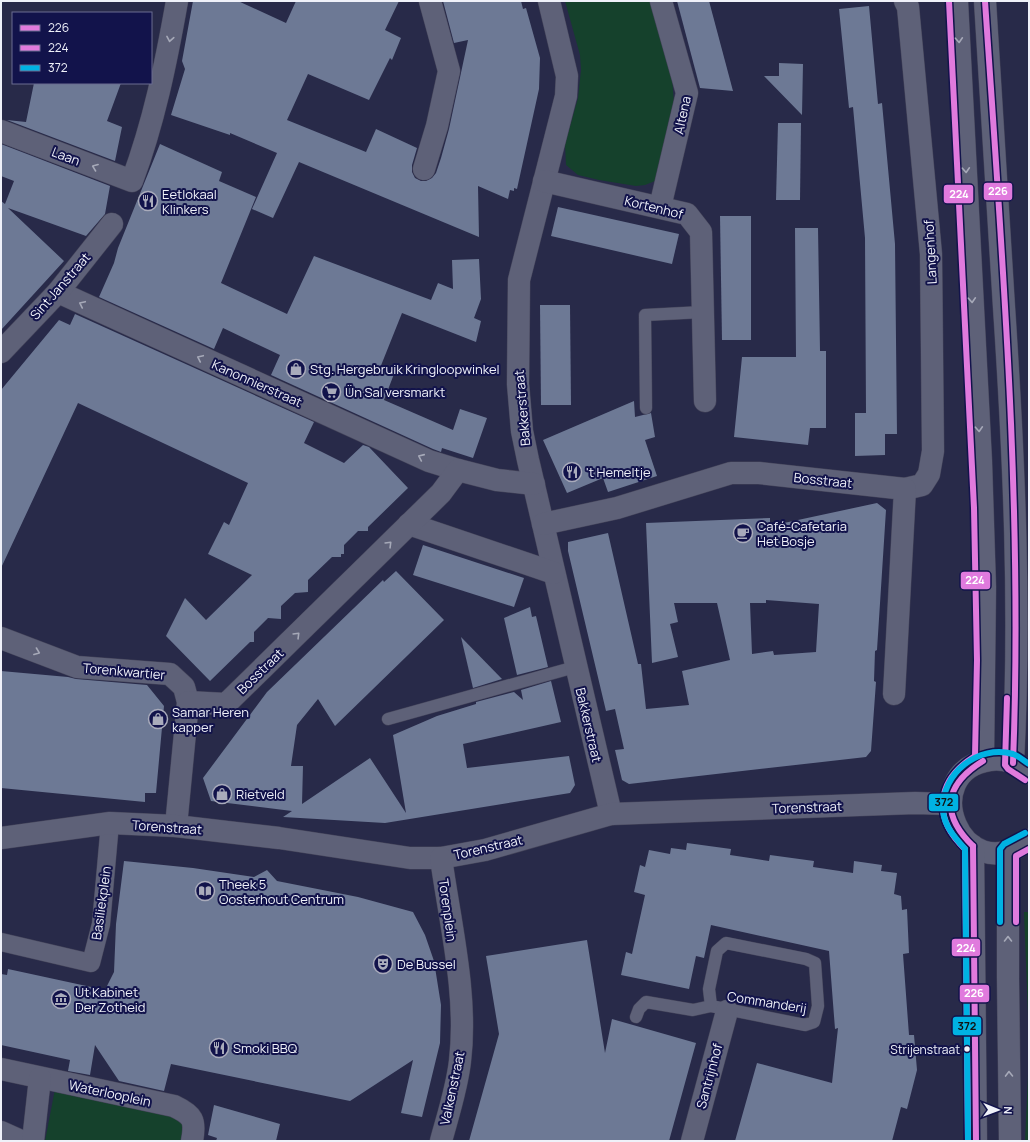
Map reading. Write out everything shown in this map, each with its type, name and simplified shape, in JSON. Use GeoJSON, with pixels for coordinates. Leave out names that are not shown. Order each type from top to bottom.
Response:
{"type":"FeatureCollection","features":[{"type":"Feature","properties":{"kind":"street","name":"Laan"},"geometry":{"type":"LineString","coordinates":[[1,131],[132,181],[151,125],[165,70],[177,1]]}},
{"type":"Feature","properties":{"kind":"street"},"geometry":{"type":"LineString","coordinates":[[424,169],[437,126],[449,71],[430,1]]}},
{"type":"Feature","properties":{"kind":"street","name":"Bakkerstraat"},"geometry":{"type":"LineString","coordinates":[[549,1],[567,76],[566,96],[524,255],[519,280],[518,384],[522,431],[575,667],[611,814]]}},
{"type":"Feature","properties":{"kind":"street","name":"Altena"},"geometry":{"type":"LineString","coordinates":[[660,208],[687,92],[661,1]]}},
{"type":"Feature","properties":{"kind":"street","name":"Langenhof"},"geometry":{"type":"LineString","coordinates":[[904,489],[922,485],[929,474],[933,451],[931,248],[908,6],[905,1]]}},
{"type":"Feature","properties":{"kind":"street"},"geometry":{"type":"LineString","coordinates":[[957,1],[981,461],[985,595],[983,761]]}},
{"type":"Feature","properties":{"kind":"street"},"geometry":{"type":"LineString","coordinates":[[985,1],[1014,457],[1021,768],[998,759],[983,761],[970,768],[960,778],[953,790],[950,804],[952,817],[956,828],[963,838],[973,846],[995,853],[1008,852],[1029,840]]}},
{"type":"Feature","properties":{"kind":"street","name":"Kortenhof"},"geometry":{"type":"LineString","coordinates":[[544,181],[688,214],[701,232],[705,401]]}},
{"type":"Feature","properties":{"kind":"street","name":"Sint Janstraat"},"geometry":{"type":"LineString","coordinates":[[3,346],[58,292],[112,224]]}},
{"type":"Feature","properties":{"kind":"street","name":"Kanonnierstraat"},"geometry":{"type":"LineString","coordinates":[[58,292],[422,458],[458,470]]}},
{"type":"Feature","properties":{"kind":"street"},"geometry":{"type":"LineString","coordinates":[[458,470],[497,480],[534,484]]}},
{"type":"Feature","properties":{"kind":"street","name":"Bosstraat"},"geometry":{"type":"LineString","coordinates":[[188,702],[226,704],[441,493],[458,470]]}},
{"type":"Feature","properties":{"kind":"street","name":"Bosstraat"},"geometry":{"type":"LineString","coordinates":[[543,524],[617,508],[731,474],[759,473],[904,489]]}},
{"type":"Feature","properties":{"kind":"street"},"geometry":{"type":"LineString","coordinates":[[894,694],[904,489]]}},
{"type":"Feature","properties":{"kind":"street"},"geometry":{"type":"LineString","coordinates":[[409,524],[554,573]]}},
{"type":"Feature","properties":{"kind":"street","name":"Torenkwartier"},"geometry":{"type":"LineString","coordinates":[[1,638],[77,667],[170,674],[184,688],[188,702]]}},
{"type":"Feature","properties":{"kind":"street"},"geometry":{"type":"LineString","coordinates":[[176,826],[188,702]]}},
{"type":"Feature","properties":{"kind":"street","name":"Torenstraat"},"geometry":{"type":"LineString","coordinates":[[1,838],[110,823],[176,826],[279,838],[410,858],[441,858],[485,850],[611,814],[916,803],[950,804]]}},
{"type":"Feature","properties":{"kind":"street","name":"Basiliekplein"},"geometry":{"type":"LineString","coordinates":[[1,942],[90,963],[101,924],[110,823]]}},
{"type":"Feature","properties":{"kind":"street"},"geometry":{"type":"LineString","coordinates":[[973,846],[976,1141]]}},
{"type":"Feature","properties":{"kind":"street"},"geometry":{"type":"LineString","coordinates":[[1008,852],[1010,1141]]}},
{"type":"Feature","properties":{"kind":"street","name":"Torenplein"},"geometry":{"type":"LineString","coordinates":[[441,858],[461,994],[462,1034]]}},
{"type":"Feature","properties":{"kind":"street","name":"Santrijnhof"},"geometry":{"type":"LineString","coordinates":[[692,1141],[719,1009]]}},
{"type":"Feature","properties":{"kind":"street","name":"Valkenstraat"},"geometry":{"type":"LineString","coordinates":[[441,1141],[456,1083],[462,1034]]}},
{"type":"Feature","properties":{"kind":"street","name":"Waterlooplein"},"geometry":{"type":"LineString","coordinates":[[1,1069],[174,1106],[187,1112],[193,1120],[194,1130],[192,1141]]}},
{"type":"Feature","properties":{"kind":"street"},"geometry":{"type":"LineString","coordinates":[[33,1141],[40,1078]]}},
{"type":"Feature","properties":{"kind":"street"},"geometry":{"type":"LineString","coordinates":[[1,1132],[21,1141]]}},
{"type":"Feature","properties":{"kind":"lane"},"geometry":{"type":"LineString","coordinates":[[646,408],[645,315],[703,312]]}},
{"type":"Feature","properties":{"kind":"lane"},"geometry":{"type":"LineString","coordinates":[[388,719],[575,667]]}},
{"type":"Feature","properties":{"kind":"lane","name":"Commanderij"},"geometry":{"type":"LineString","coordinates":[[636,1017],[638,1009],[646,1002],[693,1010],[719,1009],[805,1025],[814,1022],[818,1006],[814,963],[806,959],[726,943],[717,951],[709,989],[719,1009]]}},
{"type":"Feature","properties":{"kind":"green space"},"geometry":{"type":"Polygon","coordinates":[[[565,1],[652,1],[672,76],[674,104],[655,181],[645,185],[636,186],[599,180],[578,175],[566,165],[565,144],[578,98],[581,70],[580,55],[565,1]]]}},
{"type":"Feature","properties":{"kind":"green space"},"geometry":{"type":"Polygon","coordinates":[[[1024,912],[1029,912],[1029,1041],[1024,912]]]}},
{"type":"Feature","properties":{"kind":"green space"},"geometry":{"type":"Polygon","coordinates":[[[1029,1053],[1029,1141],[1025,1141],[1029,1053]]]}},
{"type":"Feature","properties":{"kind":"green space"},"geometry":{"type":"Polygon","coordinates":[[[55,1089],[168,1112],[184,1124],[184,1141],[45,1141],[55,1089]]]}},
{"type":"Feature","properties":{"kind":"building"},"geometry":{"type":"Polygon","coordinates":[[[193,1],[238,1],[286,23],[296,1],[399,1],[385,30],[401,38],[392,60],[390,58],[369,100],[308,74],[287,120],[366,152],[376,129],[417,148],[412,165],[412,172],[415,178],[421,181],[426,181],[432,178],[436,173],[441,158],[449,129],[468,40],[454,43],[443,1],[521,1],[523,9],[526,8],[540,58],[539,89],[517,189],[514,188],[514,191],[510,190],[508,199],[478,186],[479,237],[299,162],[273,218],[252,209],[277,153],[230,133],[230,135],[171,115],[185,69],[182,61],[193,1]]]}},
{"type":"Feature","properties":{"kind":"building"},"geometry":{"type":"Polygon","coordinates":[[[677,1],[709,1],[733,91],[700,88],[677,1]]]}},
{"type":"Feature","properties":{"kind":"building"},"geometry":{"type":"Polygon","coordinates":[[[869,6],[878,104],[882,103],[895,244],[897,434],[885,434],[885,455],[855,456],[855,413],[866,413],[865,238],[853,107],[849,108],[839,9],[869,6]]]}},
{"type":"Feature","properties":{"kind":"building"},"geometry":{"type":"Polygon","coordinates":[[[779,63],[803,64],[802,115],[764,76],[779,76],[779,63]]]}},
{"type":"Feature","properties":{"kind":"building"},"geometry":{"type":"Polygon","coordinates":[[[34,84],[121,84],[107,121],[122,127],[115,161],[7,120],[26,122],[34,84]]]}},
{"type":"Feature","properties":{"kind":"building"},"geometry":{"type":"Polygon","coordinates":[[[778,123],[801,123],[800,200],[776,200],[778,123]]]}},
{"type":"Feature","properties":{"kind":"building"},"geometry":{"type":"Polygon","coordinates":[[[1,144],[110,186],[105,214],[86,236],[8,208],[64,261],[1,330],[1,201],[5,204],[14,181],[1,176],[1,144]]]}},
{"type":"Feature","properties":{"kind":"building"},"geometry":{"type":"Polygon","coordinates":[[[160,144],[222,172],[219,181],[256,197],[221,283],[287,314],[314,256],[431,300],[438,283],[453,289],[452,260],[479,259],[481,299],[474,318],[481,321],[476,342],[402,313],[380,368],[394,374],[384,400],[453,430],[460,409],[487,418],[473,458],[442,448],[441,452],[433,449],[271,375],[280,355],[223,328],[214,349],[99,297],[114,263],[118,248],[160,144]]]}},
{"type":"Feature","properties":{"kind":"building"},"geometry":{"type":"Polygon","coordinates":[[[558,207],[679,234],[672,264],[551,236],[558,207]]]}},
{"type":"Feature","properties":{"kind":"building"},"geometry":{"type":"Polygon","coordinates":[[[720,216],[751,216],[751,340],[722,340],[720,216]]]}},
{"type":"Feature","properties":{"kind":"building"},"geometry":{"type":"Polygon","coordinates":[[[795,228],[818,228],[820,351],[826,351],[826,428],[810,428],[808,445],[734,437],[742,357],[796,357],[795,228]]]}},
{"type":"Feature","properties":{"kind":"building"},"geometry":{"type":"Polygon","coordinates":[[[540,305],[570,305],[571,405],[541,405],[540,305]]]}},
{"type":"Feature","properties":{"kind":"building"},"geometry":{"type":"Polygon","coordinates":[[[75,314],[314,422],[304,443],[344,463],[363,445],[369,447],[408,488],[368,527],[368,531],[358,531],[344,545],[344,554],[341,554],[341,557],[332,557],[308,580],[308,592],[295,593],[281,606],[281,619],[268,618],[254,632],[254,642],[250,642],[210,681],[166,636],[185,598],[206,620],[252,575],[208,554],[224,522],[229,525],[248,483],[78,403],[1,568],[1,390],[59,320],[70,325],[75,314]]]}},
{"type":"Feature","properties":{"kind":"building"},"geometry":{"type":"Polygon","coordinates":[[[634,401],[635,417],[651,413],[655,437],[645,440],[657,476],[608,492],[603,478],[567,493],[543,440],[634,401]]]}},
{"type":"Feature","properties":{"kind":"building"},"geometry":{"type":"Polygon","coordinates":[[[877,503],[886,510],[877,650],[875,651],[874,681],[876,682],[871,751],[866,757],[629,784],[622,780],[615,750],[624,749],[615,709],[606,711],[568,551],[568,542],[608,533],[638,664],[641,664],[646,709],[689,705],[682,671],[730,660],[717,603],[674,603],[678,622],[670,624],[678,657],[652,663],[646,523],[770,518],[770,526],[877,503]],[[766,600],[766,603],[750,603],[752,654],[773,651],[774,655],[816,652],[819,604],[766,600]]]}},
{"type":"Feature","properties":{"kind":"building"},"geometry":{"type":"Polygon","coordinates":[[[423,545],[524,578],[514,607],[413,575],[423,545]]]}},
{"type":"Feature","properties":{"kind":"building"},"geometry":{"type":"Polygon","coordinates":[[[396,571],[444,620],[335,726],[318,699],[297,725],[291,766],[303,766],[302,804],[370,758],[406,813],[393,735],[437,716],[476,704],[476,702],[514,692],[523,700],[521,690],[551,681],[561,722],[463,744],[467,768],[569,756],[575,785],[570,793],[385,823],[283,817],[292,811],[211,801],[203,778],[267,692],[383,580],[384,582],[396,571]]]}},
{"type":"Feature","properties":{"kind":"building"},"geometry":{"type":"Polygon","coordinates":[[[530,607],[532,617],[536,616],[548,667],[517,675],[504,618],[530,607]]]}},
{"type":"Feature","properties":{"kind":"building"},"geometry":{"type":"Polygon","coordinates":[[[461,637],[502,679],[473,688],[461,637]]]}},
{"type":"Feature","properties":{"kind":"building"},"geometry":{"type":"Polygon","coordinates":[[[1,671],[147,685],[164,706],[156,793],[145,793],[145,802],[1,788],[1,671]]]}},
{"type":"Feature","properties":{"kind":"building"},"geometry":{"type":"Polygon","coordinates":[[[687,843],[731,849],[730,855],[769,861],[770,855],[814,861],[813,867],[853,873],[854,861],[882,865],[881,871],[897,873],[894,894],[901,896],[902,910],[907,909],[909,953],[903,954],[909,1035],[914,1035],[917,1070],[907,1109],[901,1107],[892,1141],[735,1141],[757,1063],[832,1083],[838,1028],[835,1029],[829,951],[711,925],[704,958],[696,956],[689,989],[621,975],[626,952],[632,954],[645,895],[634,892],[640,865],[645,867],[649,850],[670,854],[671,848],[686,850],[687,843]]]}},
{"type":"Feature","properties":{"kind":"building"},"geometry":{"type":"Polygon","coordinates":[[[124,861],[193,868],[254,877],[267,870],[277,881],[358,897],[413,912],[425,935],[434,961],[441,1005],[440,1043],[422,1117],[401,1113],[413,1060],[350,1101],[171,1064],[164,1091],[119,1081],[95,1045],[90,1075],[68,1071],[70,1060],[1,1045],[1,974],[7,975],[8,969],[105,990],[114,972],[116,924],[124,861]]]}},
{"type":"Feature","properties":{"kind":"building"},"geometry":{"type":"Polygon","coordinates":[[[587,940],[605,1053],[612,1019],[696,1043],[669,1141],[469,1141],[499,1034],[486,956],[587,940]]]}},
{"type":"Feature","properties":{"kind":"building"},"geometry":{"type":"Polygon","coordinates":[[[214,1105],[280,1124],[276,1141],[216,1141],[217,1138],[208,1135],[214,1105]]]}},
{"type":"Feature","properties":{"kind":"transit line","name":"224"},"geometry":{"type":"LineString","coordinates":[[949,1],[974,508],[977,660],[975,756],[952,776],[946,788],[943,800],[943,812],[947,825],[954,837],[965,849],[968,1141]]}},
{"type":"Feature","properties":{"kind":"transit line","name":"226"},"geometry":{"type":"LineString","coordinates":[[985,1],[1004,286],[1013,477],[1015,572],[1013,763]]}},
{"type":"Feature","properties":{"kind":"transit line","name":"224"},"geometry":{"type":"LineString","coordinates":[[1007,698],[1005,765],[1008,769],[1025,780]]}},
{"type":"Feature","properties":{"kind":"transit line","name":"372"},"geometry":{"type":"LineString","coordinates":[[968,1141],[965,849],[954,836],[945,821],[943,810],[944,797],[948,784],[955,773],[964,764],[987,753],[1000,752],[1013,754],[1029,764]]}},
{"type":"Feature","properties":{"kind":"transit line","name":"226"},"geometry":{"type":"LineString","coordinates":[[973,846],[962,834],[955,823],[951,811],[951,800],[954,790],[960,780],[970,770],[983,761]]}},
{"type":"Feature","properties":{"kind":"transit line","name":"372"},"geometry":{"type":"LineString","coordinates":[[1000,922],[1000,849],[1004,844],[1025,833]]}},
{"type":"Feature","properties":{"kind":"transit line","name":"226"},"geometry":{"type":"LineString","coordinates":[[973,846],[976,1141]]}},
{"type":"Feature","properties":{"kind":"transit line","name":"224"},"geometry":{"type":"LineString","coordinates":[[1016,922],[1016,856],[1029,849]]}},
{"type":"Feature","properties":{"kind":"place","name":"Eetlokaal Klinkers"},"geometry":{"type":"Point","coordinates":[148,201]}},
{"type":"Feature","properties":{"kind":"place","name":"Stg. Hergebruik Kringloopwinkel"},"geometry":{"type":"Point","coordinates":[296,369]}},
{"type":"Feature","properties":{"kind":"place","name":"Ün Sal versmarkt"},"geometry":{"type":"Point","coordinates":[331,392]}},
{"type":"Feature","properties":{"kind":"place","name":"'t Hemeltje"},"geometry":{"type":"Point","coordinates":[572,472]}},
{"type":"Feature","properties":{"kind":"place","name":"Café-Cafetaria Het Bosje"},"geometry":{"type":"Point","coordinates":[743,533]}},
{"type":"Feature","properties":{"kind":"place","name":"Samar Heren kapper"},"geometry":{"type":"Point","coordinates":[158,719]}},
{"type":"Feature","properties":{"kind":"place","name":"Rietveld"},"geometry":{"type":"Point","coordinates":[222,794]}},
{"type":"Feature","properties":{"kind":"place","name":"Theek 5 Oosterhout Centrum"},"geometry":{"type":"Point","coordinates":[205,891]}},
{"type":"Feature","properties":{"kind":"place","name":"De Bussel"},"geometry":{"type":"Point","coordinates":[383,964]}},
{"type":"Feature","properties":{"kind":"place","name":"Ut Kabinet Der Zotheid"},"geometry":{"type":"Point","coordinates":[61,999]}},
{"type":"Feature","properties":{"kind":"place","name":"Smoki BBQ"},"geometry":{"type":"Point","coordinates":[219,1048]}},
{"type":"Feature","properties":{"kind":"place","name":"Strijenstraat"},"geometry":{"type":"Point","coordinates":[967,1049]}}]}
